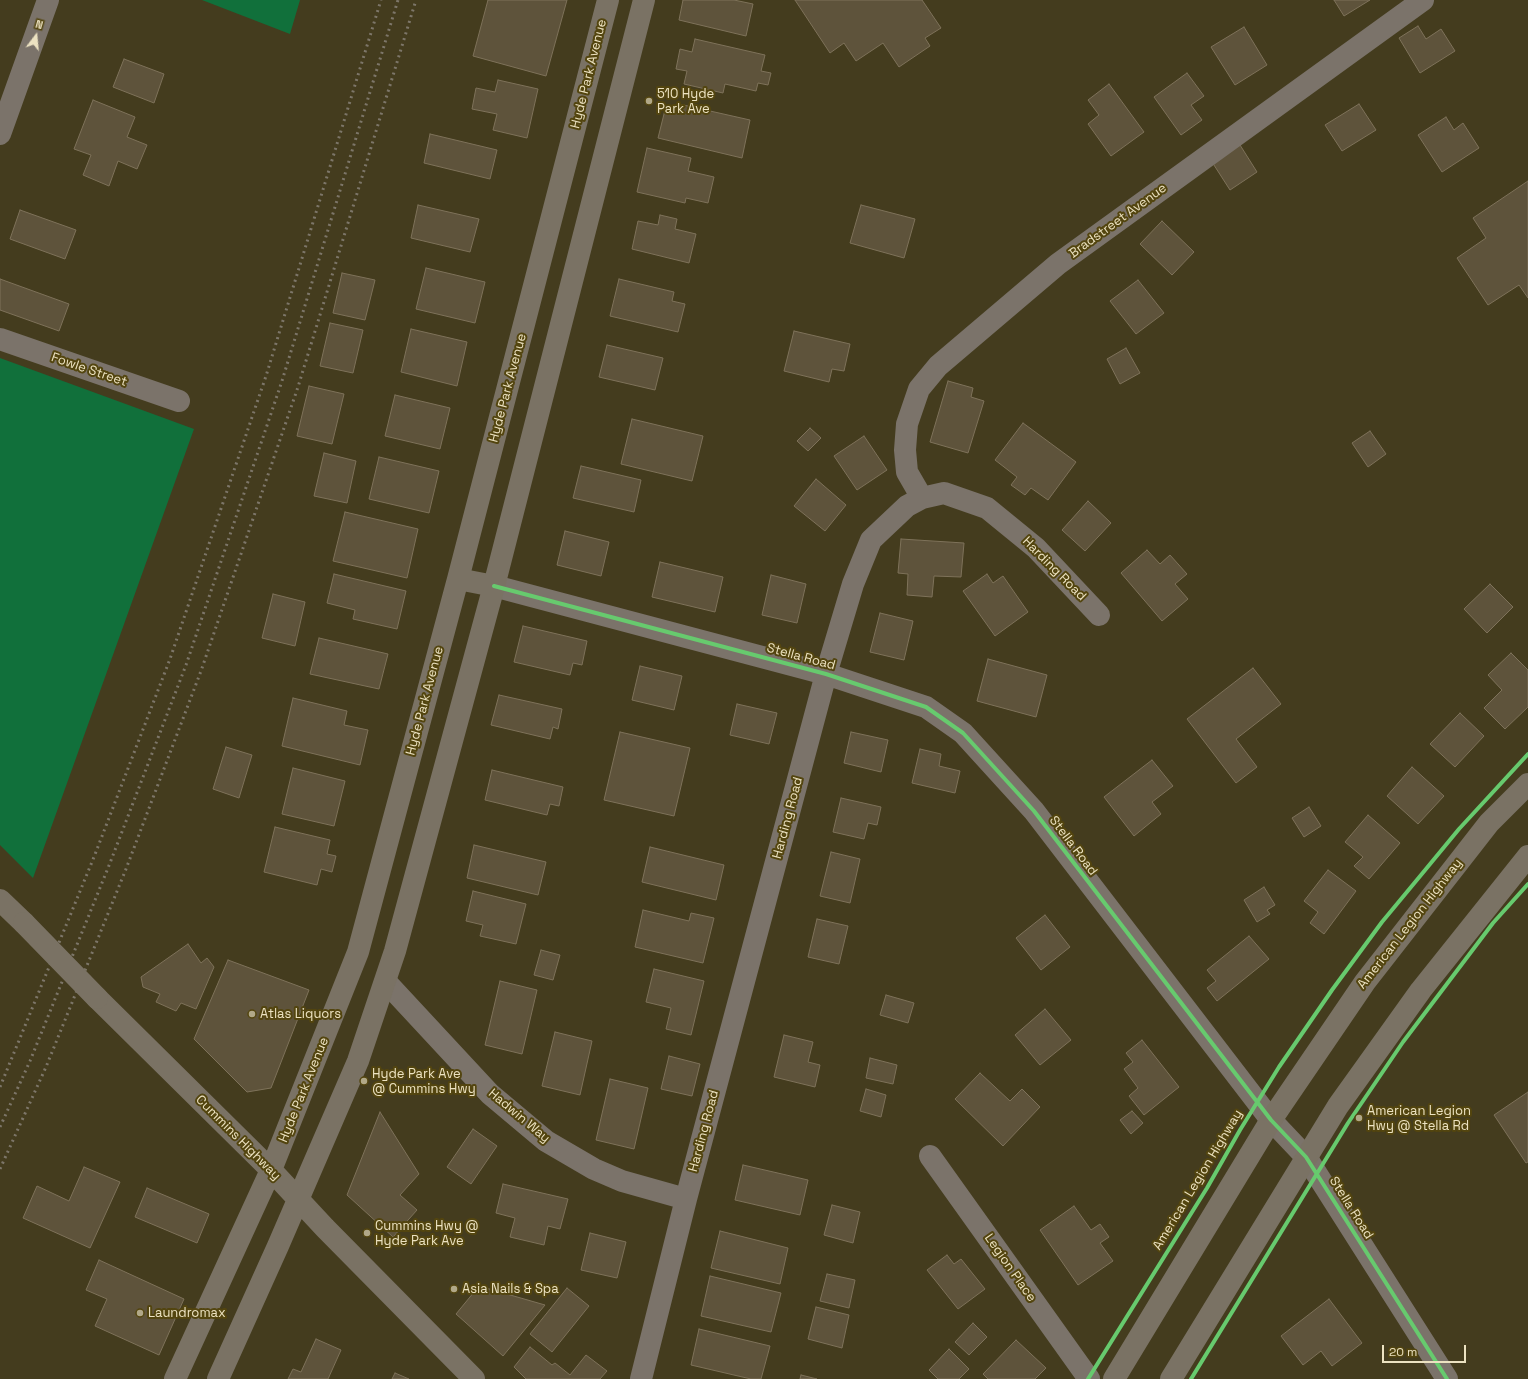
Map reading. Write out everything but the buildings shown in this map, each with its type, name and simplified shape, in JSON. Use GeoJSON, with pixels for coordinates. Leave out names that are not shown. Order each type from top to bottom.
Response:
{"type":"FeatureCollection","features":[{"type":"Feature","properties":{"kind":"main road","name":"Hyde Park Avenue"},"geometry":{"type":"LineString","coordinates":[[174,1379],[271,1170],[322,1046],[358,952],[458,579],[608,0]]}},
{"type":"Feature","properties":{"kind":"main road"},"geometry":{"type":"LineString","coordinates":[[218,1379],[299,1198],[358,1061],[386,982],[494,586],[644,0]]}},
{"type":"Feature","properties":{"kind":"main road"},"geometry":{"type":"LineString","coordinates":[[458,579],[494,586]]}},
{"type":"Feature","properties":{"kind":"main road","name":"American Legion Highway"},"geometry":{"type":"LineString","coordinates":[[1114,1379],[1271,1120],[1370,976],[1489,823],[1528,784]]}},
{"type":"Feature","properties":{"kind":"main road"},"geometry":{"type":"LineString","coordinates":[[1171,1379],[1338,1106],[1421,990],[1528,856]]}},
{"type":"Feature","properties":{"kind":"main road","name":"Cummins Highway"},"geometry":{"type":"LineString","coordinates":[[0,900],[299,1198],[325,1228],[474,1379]]}},
{"type":"Feature","properties":{"kind":"street"},"geometry":{"type":"LineString","coordinates":[[0,134],[48,0]]}},
{"type":"Feature","properties":{"kind":"street","name":"Bradstreet Avenue"},"geometry":{"type":"LineString","coordinates":[[922,498],[907,472],[905,450],[907,424],[919,389],[938,366],[1058,264],[1423,0]]}},
{"type":"Feature","properties":{"kind":"street","name":"Fowle Street"},"geometry":{"type":"LineString","coordinates":[[0,339],[179,401]]}},
{"type":"Feature","properties":{"kind":"street","name":"Harding Road"},"geometry":{"type":"LineString","coordinates":[[641,1379],[686,1199],[826,674],[853,584],[871,540],[908,506],[922,498],[944,493],[987,508],[1036,548],[1099,615]]}},
{"type":"Feature","properties":{"kind":"street","name":"Stella Road"},"geometry":{"type":"LineString","coordinates":[[494,586],[826,674],[926,707],[963,733],[1034,811],[1271,1120],[1306,1157],[1447,1379]]}},
{"type":"Feature","properties":{"kind":"street","name":"Hadwin Way"},"geometry":{"type":"LineString","coordinates":[[386,982],[490,1094],[546,1141],[594,1169],[622,1181],[686,1199]]}},
{"type":"Feature","properties":{"kind":"street","name":"Legion Place"},"geometry":{"type":"LineString","coordinates":[[930,1156],[1089,1379]]}},
{"type":"Feature","properties":{"kind":"green space"},"geometry":{"type":"Polygon","coordinates":[[[202,0],[300,0],[290,34],[202,0]]]}},
{"type":"Feature","properties":{"kind":"green space"},"geometry":{"type":"Polygon","coordinates":[[[0,358],[194,429],[33,878],[0,845],[0,358]]]}},
{"type":"Feature","properties":{"kind":"railway"},"geometry":{"type":"LineString","coordinates":[[0,1087],[94,857],[170,659],[266,376],[381,0]]}},
{"type":"Feature","properties":{"kind":"railway"},"geometry":{"type":"LineString","coordinates":[[0,1127],[30,1061],[110,863],[186,665],[282,381],[398,0]]}},
{"type":"Feature","properties":{"kind":"railway"},"geometry":{"type":"LineString","coordinates":[[0,1169],[46,1067],[126,869],[201,671],[298,387],[416,0]]}},
{"type":"Feature","properties":{"kind":"cycle path"},"geometry":{"type":"LineString","coordinates":[[494,586],[826,674],[926,707],[963,733],[1034,811],[1271,1120],[1306,1157],[1447,1379]]}},
{"type":"Feature","properties":{"kind":"cycle path"},"geometry":{"type":"LineString","coordinates":[[1088,1379],[1207,1188],[1240,1130],[1279,1067],[1332,990],[1382,922],[1459,829],[1528,754]]}},
{"type":"Feature","properties":{"kind":"cycle path"},"geometry":{"type":"LineString","coordinates":[[1191,1379],[1348,1123],[1403,1042],[1493,923],[1528,884]]}},
{"type":"Feature","properties":{"kind":"place","name":"510 Hyde Park Ave"},"geometry":{"type":"Point","coordinates":[649,101]}},
{"type":"Feature","properties":{"kind":"place","name":"Atlas Liquors"},"geometry":{"type":"Point","coordinates":[252,1014]}},
{"type":"Feature","properties":{"kind":"place","name":"Hyde Park Ave @ Cummins Hwy"},"geometry":{"type":"Point","coordinates":[364,1081]}},
{"type":"Feature","properties":{"kind":"place","name":"American Legion Hwy @ Stella Rd"},"geometry":{"type":"Point","coordinates":[1359,1118]}},
{"type":"Feature","properties":{"kind":"place","name":"Cummins Hwy @ Hyde Park Ave"},"geometry":{"type":"Point","coordinates":[367,1233]}},
{"type":"Feature","properties":{"kind":"place","name":"Asia Nails & Spa"},"geometry":{"type":"Point","coordinates":[454,1289]}},
{"type":"Feature","properties":{"kind":"place","name":"Laundromax"},"geometry":{"type":"Point","coordinates":[140,1313]}}]}
